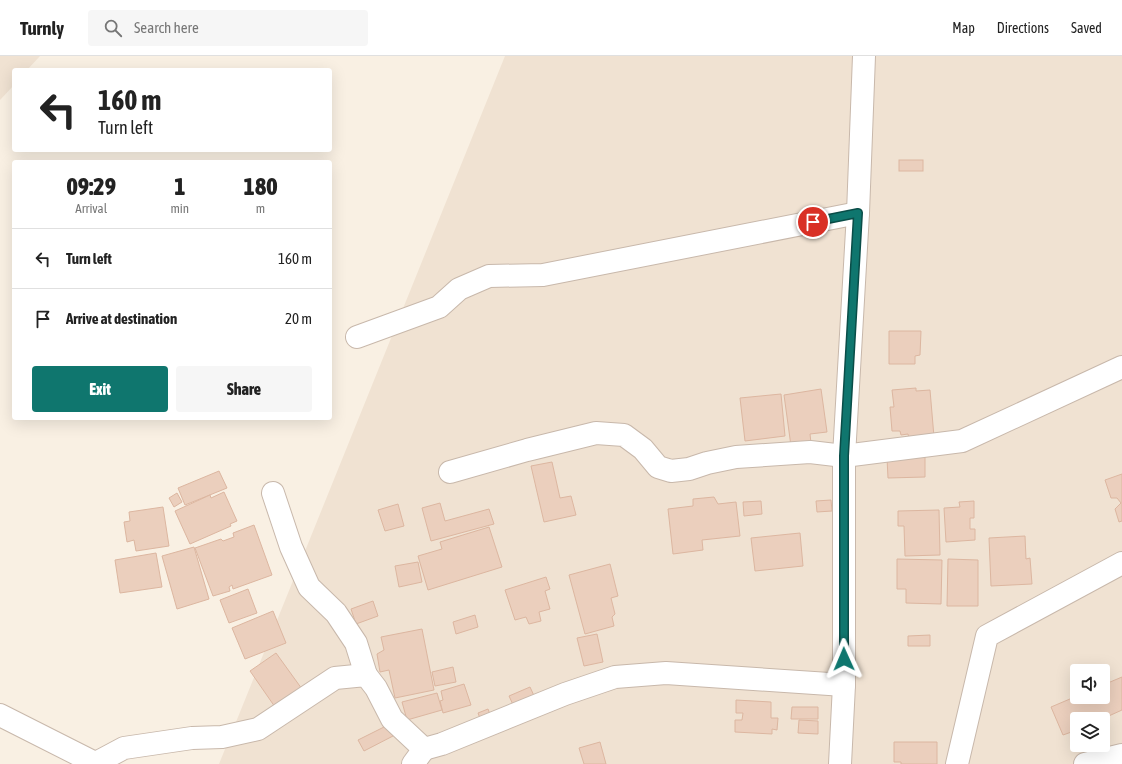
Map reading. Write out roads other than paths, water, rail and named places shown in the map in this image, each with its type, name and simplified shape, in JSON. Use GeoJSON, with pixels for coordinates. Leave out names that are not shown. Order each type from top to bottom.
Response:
{"type":"FeatureCollection","features":[{"type":"Feature","properties":{"kind":"street"},"geometry":{"type":"LineString","coordinates":[[840,764],[844,685],[844,456],[858,213],[864,56]]}},
{"type":"Feature","properties":{"kind":"street"},"geometry":{"type":"LineString","coordinates":[[357,337],[439,307],[459,289],[489,276],[543,275],[858,213]]}},
{"type":"Feature","properties":{"kind":"street"},"geometry":{"type":"LineString","coordinates":[[450,472],[527,450],[596,433],[624,435],[643,448],[658,467],[672,471],[690,469],[736,457],[810,452],[844,456],[962,441],[1122,367]]}},
{"type":"Feature","properties":{"kind":"street"},"geometry":{"type":"LineString","coordinates":[[273,493],[291,547],[309,587],[336,613],[356,643],[366,675],[376,688],[392,719],[419,757],[442,744],[565,694],[615,678],[666,673],[844,685]]}},
{"type":"Feature","properties":{"kind":"street"},"geometry":{"type":"LineString","coordinates":[[957,764],[987,636],[1122,563]]}},
{"type":"Feature","properties":{"kind":"street"},"geometry":{"type":"LineString","coordinates":[[0,715],[95,763],[124,748],[192,738],[222,737],[258,729],[335,678],[366,675]]}},
{"type":"Feature","properties":{"kind":"street"},"geometry":{"type":"LineString","coordinates":[[1084,764],[1122,755]]}}]}
